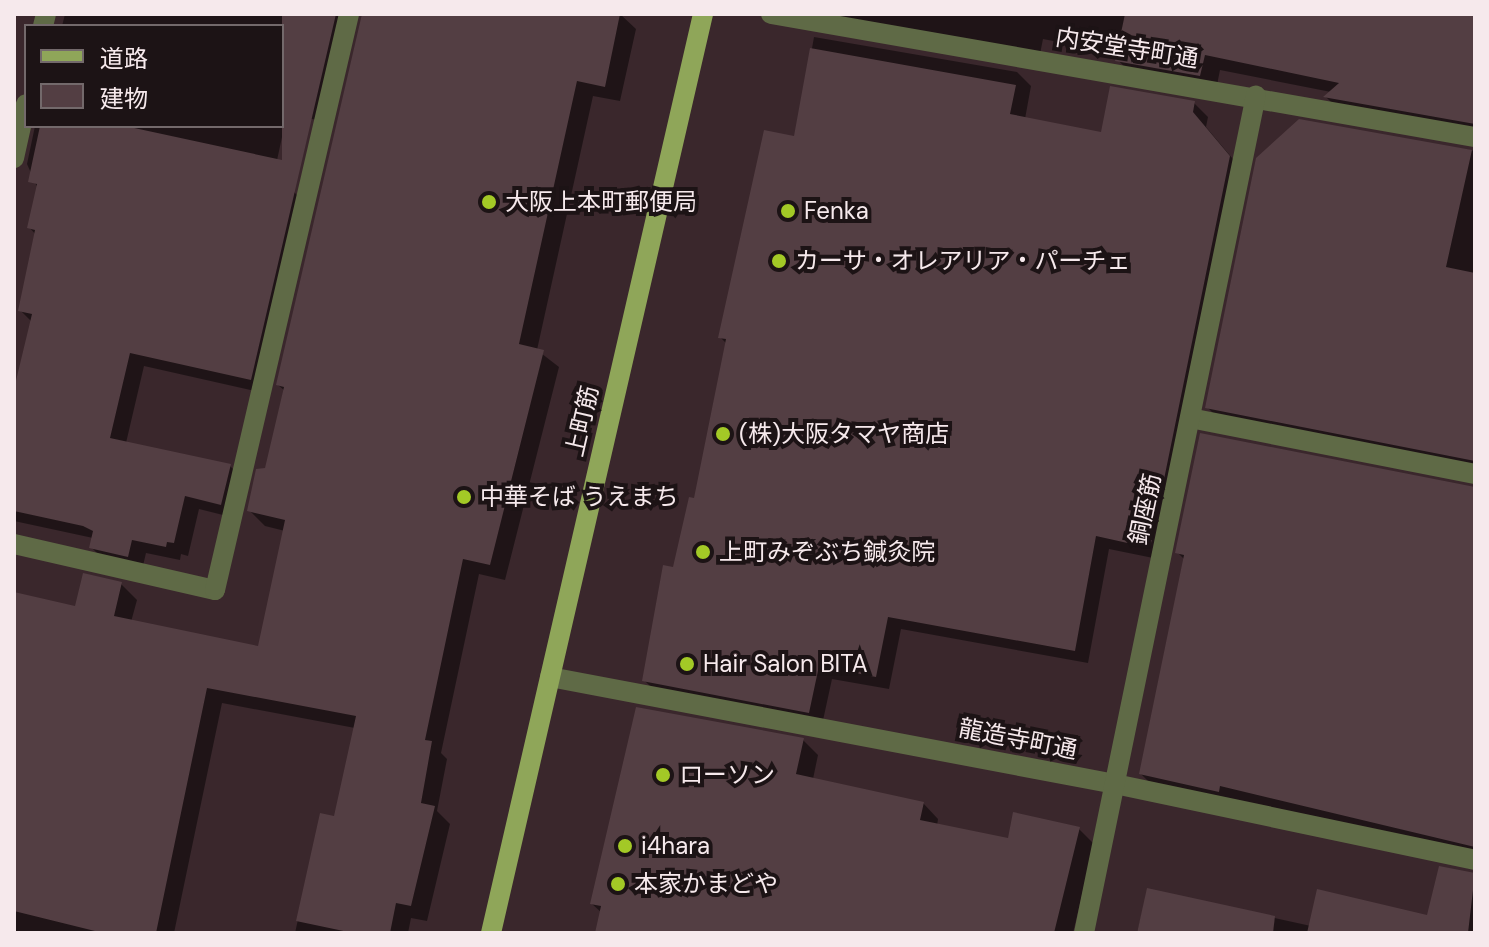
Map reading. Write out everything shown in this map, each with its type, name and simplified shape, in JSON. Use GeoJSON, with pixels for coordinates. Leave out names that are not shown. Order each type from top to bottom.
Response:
{"type":"FeatureCollection","features":[{"type":"Feature","properties":{"kind":"main road","name":"上町筋"},"geometry":{"type":"LineString","coordinates":[[491,933],[703,14]]}},
{"type":"Feature","properties":{"kind":"street"},"geometry":{"type":"LineString","coordinates":[[14,544],[215,590],[349,14]]}},
{"type":"Feature","properties":{"kind":"street","name":"内安堂寺町通"},"geometry":{"type":"LineString","coordinates":[[771,14],[1256,95],[1475,137]]}},
{"type":"Feature","properties":{"kind":"street","name":"銅座筋"},"geometry":{"type":"LineString","coordinates":[[1084,933],[1256,95]]}},
{"type":"Feature","properties":{"kind":"street"},"geometry":{"type":"LineString","coordinates":[[14,158],[24,113]]}},
{"type":"Feature","properties":{"kind":"street"},"geometry":{"type":"LineString","coordinates":[[1190,418],[1475,474]]}},
{"type":"Feature","properties":{"kind":"street","name":"龍造寺町通"},"geometry":{"type":"LineString","coordinates":[[550,677],[1115,784],[1475,860]]}},
{"type":"Feature","properties":{"kind":"building"},"geometry":{"type":"Polygon","coordinates":[[[282,14],[336,14],[251,380],[130,353],[110,438],[231,464],[221,505],[185,496],[174,543],[167,542],[166,547],[132,540],[128,557],[89,548],[93,531],[83,526],[14,511],[14,389],[32,314],[18,311],[35,230],[27,228],[37,184],[28,182],[40,128],[134,128],[282,160],[282,14]]]}},
{"type":"Feature","properties":{"kind":"building"},"geometry":{"type":"Polygon","coordinates":[[[362,14],[620,14],[605,87],[577,81],[519,344],[544,350],[490,565],[463,559],[425,740],[432,741],[421,803],[435,806],[411,906],[396,903],[390,933],[353,933],[296,921],[320,813],[334,816],[356,716],[207,688],[156,933],[103,933],[14,911],[14,592],[75,606],[83,573],[122,582],[114,616],[258,646],[285,520],[247,511],[256,469],[265,468],[284,387],[276,385],[362,14]]]}},
{"type":"Feature","properties":{"kind":"building"},"geometry":{"type":"Polygon","coordinates":[[[1125,14],[1475,14],[1475,124],[1323,97],[1339,83],[1205,55],[1200,76],[1115,61],[1125,14]]]}},
{"type":"Feature","properties":{"kind":"building"},"geometry":{"type":"Polygon","coordinates":[[[810,48],[1016,85],[1010,114],[1101,132],[1110,86],[1195,101],[1193,112],[1230,156],[1150,548],[1096,536],[1075,651],[888,617],[876,677],[819,666],[809,713],[642,681],[663,565],[673,567],[689,497],[694,498],[726,339],[718,338],[764,130],[794,136],[810,48]]]}},
{"type":"Feature","properties":{"kind":"building"},"geometry":{"type":"Polygon","coordinates":[[[1299,119],[1472,150],[1446,267],[1475,273],[1475,461],[1205,408],[1256,158],[1299,119]]]}},
{"type":"Feature","properties":{"kind":"building"},"geometry":{"type":"Polygon","coordinates":[[[1200,433],[1475,487],[1475,847],[1220,786],[1219,792],[1139,774],[1184,555],[1175,553],[1200,433]]]}},
{"type":"Feature","properties":{"kind":"building"},"geometry":{"type":"Polygon","coordinates":[[[636,707],[804,738],[796,774],[924,802],[920,820],[1008,838],[1013,812],[1080,827],[1054,933],[595,933],[601,906],[590,904],[636,707]]]}},
{"type":"Feature","properties":{"kind":"building"},"geometry":{"type":"Polygon","coordinates":[[[1439,866],[1475,873],[1468,933],[1307,933],[1317,889],[1427,915],[1439,866]]]}},
{"type":"Feature","properties":{"kind":"building"},"geometry":{"type":"Polygon","coordinates":[[[1147,888],[1275,916],[1273,933],[1137,933],[1147,888]]]}},
{"type":"Feature","properties":{"kind":"place","name":"大阪上本町郵便局"},"geometry":{"type":"Point","coordinates":[489,202]}},
{"type":"Feature","properties":{"kind":"place","name":"Fenka"},"geometry":{"type":"Point","coordinates":[788,211]}},
{"type":"Feature","properties":{"kind":"place","name":"カーサ・オレアリア・パーチェ"},"geometry":{"type":"Point","coordinates":[779,261]}},
{"type":"Feature","properties":{"kind":"place","name":"(株)大阪タマヤ商店"},"geometry":{"type":"Point","coordinates":[723,434]}},
{"type":"Feature","properties":{"kind":"place","name":"中華そば うえまち"},"geometry":{"type":"Point","coordinates":[464,497]}},
{"type":"Feature","properties":{"kind":"place","name":"上町みぞぶち鍼灸院"},"geometry":{"type":"Point","coordinates":[703,552]}},
{"type":"Feature","properties":{"kind":"place","name":"Hair Salon BITA"},"geometry":{"type":"Point","coordinates":[687,664]}},
{"type":"Feature","properties":{"kind":"place","name":"ローソン"},"geometry":{"type":"Point","coordinates":[663,775]}},
{"type":"Feature","properties":{"kind":"place","name":"i4hara"},"geometry":{"type":"Point","coordinates":[625,846]}},
{"type":"Feature","properties":{"kind":"place","name":"本家かまどや"},"geometry":{"type":"Point","coordinates":[618,884]}}]}
